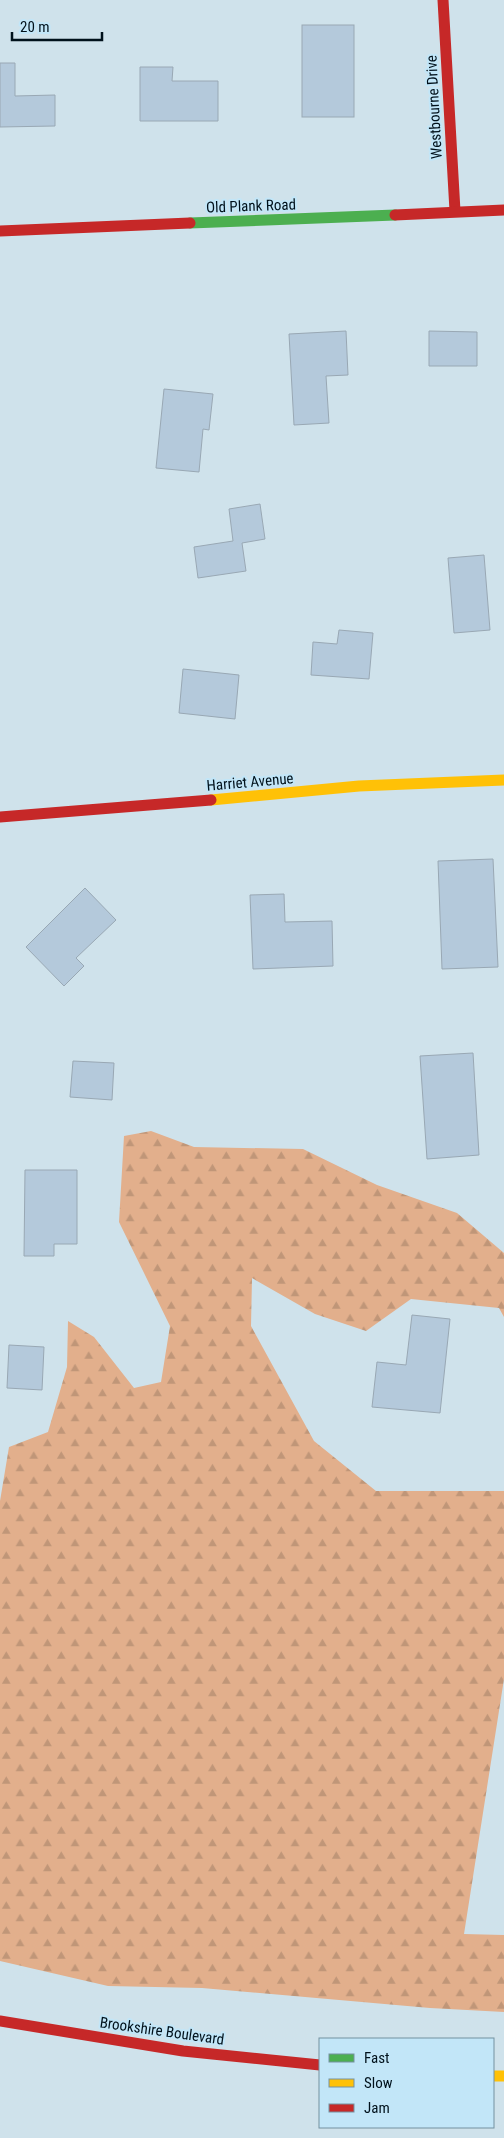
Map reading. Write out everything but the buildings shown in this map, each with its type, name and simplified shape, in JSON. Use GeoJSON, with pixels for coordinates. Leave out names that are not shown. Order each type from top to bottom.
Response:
{"type":"FeatureCollection","features":[{"type":"Feature","properties":{"kind":"main road","name":"Westbourne Drive"},"geometry":{"type":"LineString","coordinates":[[443,0],[456,211]]}},
{"type":"Feature","properties":{"kind":"main road","name":"Old Plank Road"},"geometry":{"type":"LineString","coordinates":[[0,231],[504,210]]}},
{"type":"Feature","properties":{"kind":"main road","name":"Harriet Avenue"},"geometry":{"type":"LineString","coordinates":[[0,817],[150,806],[359,786],[504,780]]}},
{"type":"Feature","properties":{"kind":"main road","name":"Brookshire Boulevard"},"geometry":{"type":"LineString","coordinates":[[0,2022],[183,2051],[319,2065]]}},
{"type":"Feature","properties":{"kind":"green space"},"geometry":{"type":"Polygon","coordinates":[[[151,1131],[194,1147],[303,1149],[377,1185],[457,1213],[504,1253],[504,1317],[499,1308],[411,1299],[366,1331],[315,1314],[252,1278],[251,1326],[314,1441],[376,1491],[504,1491],[504,1679],[464,1934],[504,1935],[504,2012],[430,2008],[202,1988],[108,1986],[0,1961],[0,1501],[9,1447],[48,1432],[67,1367],[68,1321],[94,1337],[134,1388],[161,1382],[170,1326],[119,1222],[124,1136],[151,1131]]]}},
{"type":"Feature","properties":{"kind":"traffic: fast"},"geometry":{"type":"LineString","coordinates":[[190,223],[395,215]]}},
{"type":"Feature","properties":{"kind":"traffic: slow"},"geometry":{"type":"LineString","coordinates":[[211,800],[359,786],[504,780]]}},
{"type":"Feature","properties":{"kind":"traffic: slow"},"geometry":{"type":"LineString","coordinates":[[494,2076],[504,2076]]}},
{"type":"Feature","properties":{"kind":"traffic: jam"},"geometry":{"type":"LineString","coordinates":[[443,0],[455,211]]}},
{"type":"Feature","properties":{"kind":"traffic: jam"},"geometry":{"type":"LineString","coordinates":[[395,215],[504,210]]}},
{"type":"Feature","properties":{"kind":"traffic: jam"},"geometry":{"type":"LineString","coordinates":[[0,231],[190,223]]}},
{"type":"Feature","properties":{"kind":"traffic: jam"},"geometry":{"type":"LineString","coordinates":[[0,817],[211,800]]}},
{"type":"Feature","properties":{"kind":"traffic: jam"},"geometry":{"type":"LineString","coordinates":[[0,2021],[183,2051],[319,2065]]}}]}
